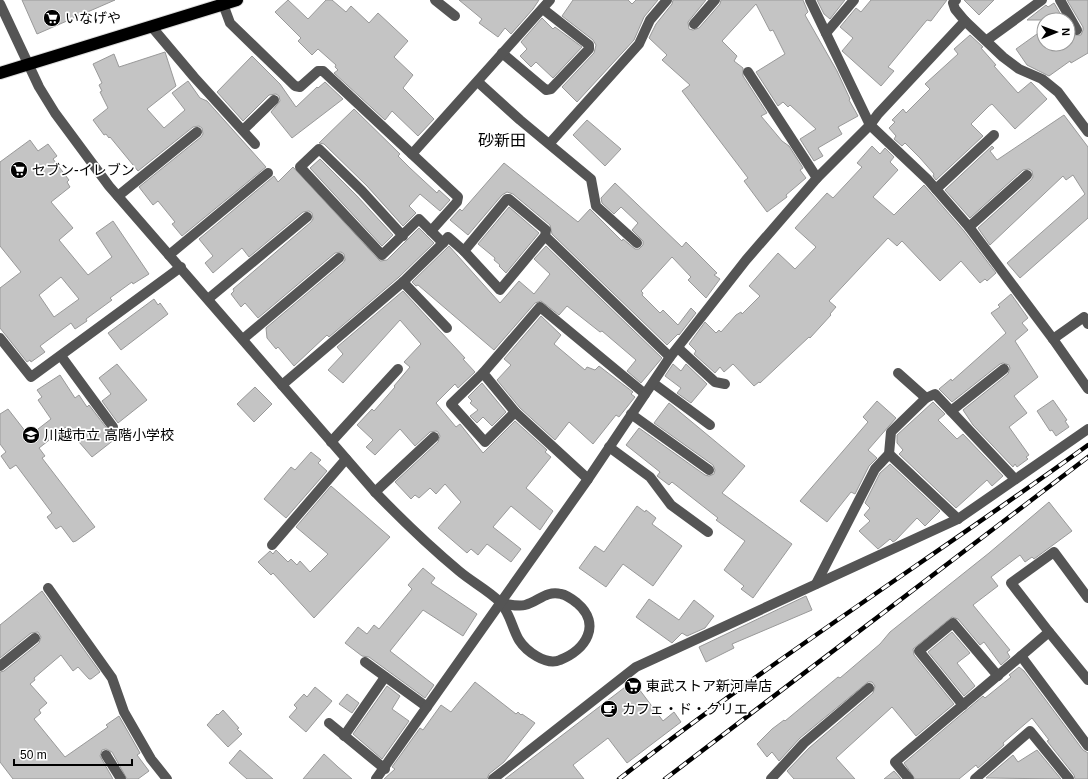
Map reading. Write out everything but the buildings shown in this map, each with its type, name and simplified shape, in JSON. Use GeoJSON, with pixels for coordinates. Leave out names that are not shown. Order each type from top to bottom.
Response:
{"type":"FeatureCollection","features":[{"type":"Feature","properties":{"kind":"highway"},"geometry":{"type":"LineString","coordinates":[[0,73],[237,0]]}},
{"type":"Feature","properties":{"kind":"street"},"geometry":{"type":"LineString","coordinates":[[435,0],[455,16]]}},
{"type":"Feature","properties":{"kind":"street"},"geometry":{"type":"LineString","coordinates":[[412,154],[550,0]]}},
{"type":"Feature","properties":{"kind":"street"},"geometry":{"type":"LineString","coordinates":[[550,143],[639,44],[650,20],[667,0]]}},
{"type":"Feature","properties":{"kind":"street"},"geometry":{"type":"LineString","coordinates":[[694,24],[715,0]]}},
{"type":"Feature","properties":{"kind":"street"},"geometry":{"type":"LineString","coordinates":[[810,0],[870,125],[936,189],[969,227],[1053,339],[1088,389]]}},
{"type":"Feature","properties":{"kind":"street"},"geometry":{"type":"LineString","coordinates":[[826,33],[854,0]]}},
{"type":"Feature","properties":{"kind":"street"},"geometry":{"type":"LineString","coordinates":[[956,0],[953,3],[954,9],[965,21],[987,40],[1003,57],[1019,69],[1042,79],[1058,92],[1088,132]]}},
{"type":"Feature","properties":{"kind":"street"},"geometry":{"type":"LineString","coordinates":[[987,40],[1042,0]]}},
{"type":"Feature","properties":{"kind":"street"},"geometry":{"type":"LineString","coordinates":[[1060,0],[1077,30]]}},
{"type":"Feature","properties":{"kind":"street"},"geometry":{"type":"LineString","coordinates":[[0,4],[27,64],[55,113],[118,196],[375,492],[425,542],[460,572],[501,603],[513,624],[520,642],[540,658],[548,661],[558,661],[569,656],[582,646],[588,636],[590,627],[588,616],[583,608],[570,597],[561,593],[550,593],[524,606],[501,603]]}},
{"type":"Feature","properties":{"kind":"street"},"geometry":{"type":"LineString","coordinates":[[223,4],[230,23],[295,86],[300,87],[318,71],[323,71],[458,197],[457,202],[431,231]]}},
{"type":"Feature","properties":{"kind":"street"},"geometry":{"type":"LineString","coordinates":[[502,53],[546,90],[551,89],[589,49],[589,45],[543,9]]}},
{"type":"Feature","properties":{"kind":"street"},"geometry":{"type":"LineString","coordinates":[[376,779],[385,769],[426,707],[588,479],[670,357],[746,260],[818,178],[870,125],[878,114],[965,21]]}},
{"type":"Feature","properties":{"kind":"street"},"geometry":{"type":"LineString","coordinates":[[151,26],[194,77],[255,144]]}},
{"type":"Feature","properties":{"kind":"street"},"geometry":{"type":"LineString","coordinates":[[748,72],[818,178]]}},
{"type":"Feature","properties":{"kind":"street"},"geometry":{"type":"LineString","coordinates":[[478,82],[520,120],[550,143],[591,179],[596,206],[637,243]]}},
{"type":"Feature","properties":{"kind":"street"},"geometry":{"type":"LineString","coordinates":[[243,130],[274,100]]}},
{"type":"Feature","properties":{"kind":"street"},"geometry":{"type":"LineString","coordinates":[[118,196],[197,132]]}},
{"type":"Feature","properties":{"kind":"street"},"geometry":{"type":"LineString","coordinates":[[936,189],[994,135]]}},
{"type":"Feature","properties":{"kind":"street"},"geometry":{"type":"LineString","coordinates":[[403,236],[362,191],[319,149],[300,167],[382,255],[403,236],[419,220],[443,243]]}},
{"type":"Feature","properties":{"kind":"street"},"geometry":{"type":"LineString","coordinates":[[169,255],[268,174]]}},
{"type":"Feature","properties":{"kind":"street"},"geometry":{"type":"LineString","coordinates":[[969,227],[1027,175]]}},
{"type":"Feature","properties":{"kind":"street"},"geometry":{"type":"LineString","coordinates":[[282,385],[403,282],[448,237],[464,251],[500,290],[545,236],[546,230],[509,199],[507,199],[464,251]]}},
{"type":"Feature","properties":{"kind":"street"},"geometry":{"type":"LineString","coordinates":[[208,299],[307,217]]}},
{"type":"Feature","properties":{"kind":"street"},"geometry":{"type":"LineString","coordinates":[[545,236],[670,357]]}},
{"type":"Feature","properties":{"kind":"street"},"geometry":{"type":"LineString","coordinates":[[243,339],[339,258]]}},
{"type":"Feature","properties":{"kind":"street"},"geometry":{"type":"LineString","coordinates":[[0,338],[31,377],[181,267]]}},
{"type":"Feature","properties":{"kind":"street"},"geometry":{"type":"LineString","coordinates":[[403,282],[447,328]]}},
{"type":"Feature","properties":{"kind":"street"},"geometry":{"type":"LineString","coordinates":[[515,412],[485,442],[451,404],[483,373],[540,307],[645,394]]}},
{"type":"Feature","properties":{"kind":"street"},"geometry":{"type":"LineString","coordinates":[[1053,339],[1084,317],[1088,324]]}},
{"type":"Feature","properties":{"kind":"street"},"geometry":{"type":"LineString","coordinates":[[678,348],[715,382],[725,384]]}},
{"type":"Feature","properties":{"kind":"street"},"geometry":{"type":"LineString","coordinates":[[61,356],[113,427]]}},
{"type":"Feature","properties":{"kind":"street"},"geometry":{"type":"LineString","coordinates":[[331,442],[398,369]]}},
{"type":"Feature","properties":{"kind":"street"},"geometry":{"type":"LineString","coordinates":[[951,411],[1004,369]]}},
{"type":"Feature","properties":{"kind":"street"},"geometry":{"type":"LineString","coordinates":[[483,373],[515,412],[588,479]]}},
{"type":"Feature","properties":{"kind":"street"},"geometry":{"type":"LineString","coordinates":[[898,374],[926,398]]}},
{"type":"Feature","properties":{"kind":"street"},"geometry":{"type":"LineString","coordinates":[[653,383],[710,425]]}},
{"type":"Feature","properties":{"kind":"street"},"geometry":{"type":"LineString","coordinates":[[816,584],[875,469],[889,454],[891,432],[926,398],[935,394],[1015,478]]}},
{"type":"Feature","properties":{"kind":"street"},"geometry":{"type":"LineString","coordinates":[[632,414],[709,470]]}},
{"type":"Feature","properties":{"kind":"street"},"geometry":{"type":"LineString","coordinates":[[493,779],[636,667],[958,519],[1015,478],[1088,429]]}},
{"type":"Feature","properties":{"kind":"street"},"geometry":{"type":"LineString","coordinates":[[375,492],[434,437]]}},
{"type":"Feature","properties":{"kind":"street"},"geometry":{"type":"LineString","coordinates":[[609,447],[650,477],[671,505],[708,532]]}},
{"type":"Feature","properties":{"kind":"street"},"geometry":{"type":"LineString","coordinates":[[889,454],[958,519]]}},
{"type":"Feature","properties":{"kind":"street"},"geometry":{"type":"LineString","coordinates":[[272,545],[346,459]]}},
{"type":"Feature","properties":{"kind":"street"},"geometry":{"type":"LineString","coordinates":[[1088,598],[1054,552],[1012,583],[1088,680]]}},
{"type":"Feature","properties":{"kind":"street"},"geometry":{"type":"LineString","coordinates":[[48,588],[112,678],[124,712],[151,759],[167,779]]}},
{"type":"Feature","properties":{"kind":"street"},"geometry":{"type":"LineString","coordinates":[[963,705],[918,651],[954,623],[998,676]]}},
{"type":"Feature","properties":{"kind":"street"},"geometry":{"type":"LineString","coordinates":[[909,779],[895,762],[1049,632]]}},
{"type":"Feature","properties":{"kind":"street"},"geometry":{"type":"LineString","coordinates":[[0,666],[35,638]]}},
{"type":"Feature","properties":{"kind":"street"},"geometry":{"type":"LineString","coordinates":[[1021,656],[1088,746]]}},
{"type":"Feature","properties":{"kind":"street"},"geometry":{"type":"LineString","coordinates":[[365,662],[426,707]]}},
{"type":"Feature","properties":{"kind":"street"},"geometry":{"type":"LineString","coordinates":[[344,736],[385,677]]}},
{"type":"Feature","properties":{"kind":"street"},"geometry":{"type":"LineString","coordinates":[[771,779],[804,743],[869,688]]}},
{"type":"Feature","properties":{"kind":"street"},"geometry":{"type":"LineString","coordinates":[[329,723],[385,769]]}},
{"type":"Feature","properties":{"kind":"street"},"geometry":{"type":"LineString","coordinates":[[974,779],[1030,731],[1069,779]]}},
{"type":"Feature","properties":{"kind":"street"},"geometry":{"type":"LineString","coordinates":[[106,755],[121,779]]}},
{"type":"Feature","properties":{"kind":"railway"},"geometry":{"type":"LineString","coordinates":[[619,779],[734,693],[1088,445]]}},
{"type":"Feature","properties":{"kind":"railway"},"geometry":{"type":"LineString","coordinates":[[665,779],[1088,457]]}},
{"type":"Feature","properties":{"kind":"place","name":"いなげや"},"geometry":{"type":"Point","coordinates":[52,18]}},
{"type":"Feature","properties":{"kind":"place","name":"セブン-イレブン"},"geometry":{"type":"Point","coordinates":[19,170]}},
{"type":"Feature","properties":{"kind":"place","name":"川越市立 高階小学校"},"geometry":{"type":"Point","coordinates":[31,435]}},
{"type":"Feature","properties":{"kind":"place","name":"東武ストア新河岸店"},"geometry":{"type":"Point","coordinates":[633,686]}},
{"type":"Feature","properties":{"kind":"place","name":"カフェ・ド・クリエ"},"geometry":{"type":"Point","coordinates":[609,709]}},
{"type":"Feature","properties":{"kind":"district","name":"砂新田"},"geometry":{"type":"Point","coordinates":[502,140]}}]}
